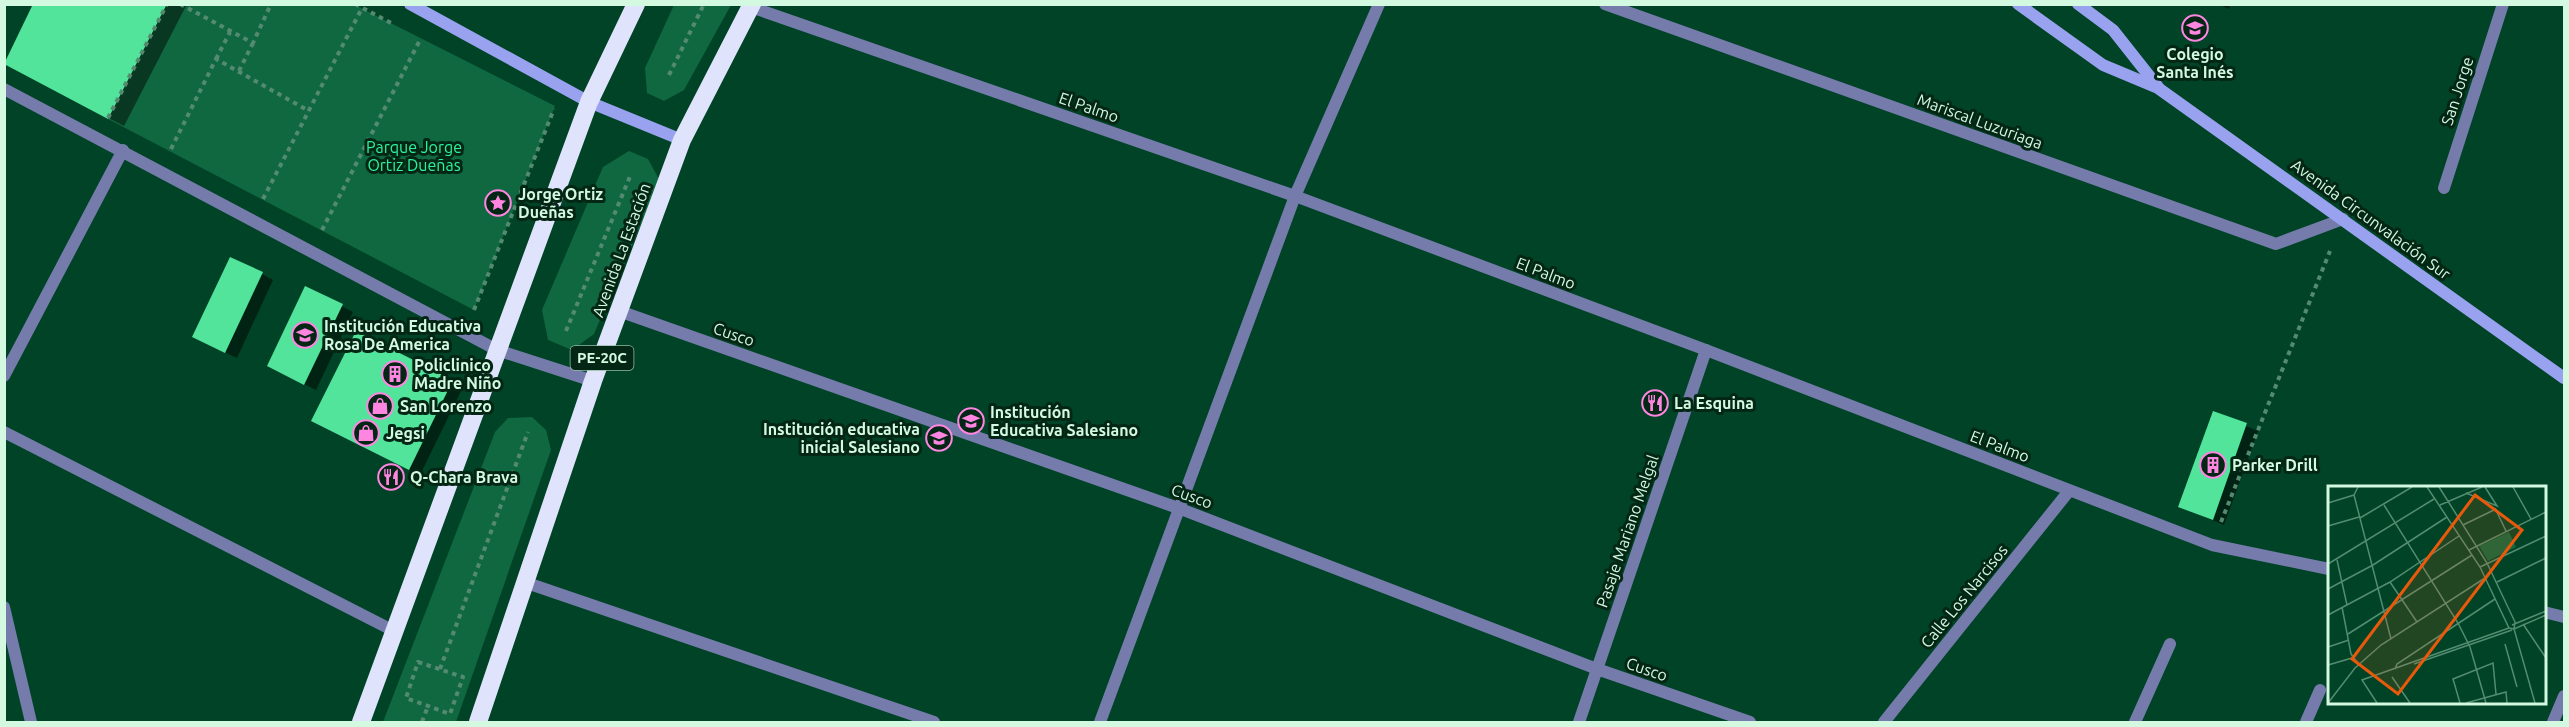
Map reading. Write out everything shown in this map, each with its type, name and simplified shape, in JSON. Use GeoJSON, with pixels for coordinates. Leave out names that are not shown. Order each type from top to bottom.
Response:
{"type":"FeatureCollection","features":[{"type":"Feature","properties":{"kind":"highway"},"geometry":{"type":"LineString","coordinates":[[361,723],[589,102],[636,4]]}},
{"type":"Feature","properties":{"kind":"highway","name":"Avenida La Estación"},"geometry":{"type":"LineString","coordinates":[[478,723],[527,584],[593,381],[681,140],[751,6]]}},
{"type":"Feature","properties":{"kind":"street"},"geometry":{"type":"LineString","coordinates":[[410,4],[589,102],[681,140]]}},
{"type":"Feature","properties":{"kind":"street"},"geometry":{"type":"LineString","coordinates":[[1100,723],[1295,196],[1379,4]]}},
{"type":"Feature","properties":{"kind":"street","name":"Mariscal Luzuriaga"},"geometry":{"type":"LineString","coordinates":[[1605,4],[2276,244],[2343,219]]}},
{"type":"Feature","properties":{"kind":"street","name":"Avenida Circunvalación Sur"},"geometry":{"type":"LineString","coordinates":[[2018,4],[2103,65],[2158,88],[2565,378]]}},
{"type":"Feature","properties":{"kind":"street","name":"Avenida Circunvalación Sur"},"geometry":{"type":"LineString","coordinates":[[2078,4],[2113,30],[2158,88]]}},
{"type":"Feature","properties":{"kind":"street","name":"San Jorge"},"geometry":{"type":"LineString","coordinates":[[2444,188],[2503,4]]}},
{"type":"Feature","properties":{"kind":"street","name":"El Palmo"},"geometry":{"type":"LineString","coordinates":[[751,6],[1295,196],[1706,350],[2212,545],[2328,569]]}},
{"type":"Feature","properties":{"kind":"street"},"geometry":{"type":"LineString","coordinates":[[4,89],[497,350],[593,381]]}},
{"type":"Feature","properties":{"kind":"street"},"geometry":{"type":"LineString","coordinates":[[4,376],[123,150]]}},
{"type":"Feature","properties":{"kind":"street","name":"Cusco"},"geometry":{"type":"LineString","coordinates":[[620,311],[1178,508],[1597,669],[1750,723]]}},
{"type":"Feature","properties":{"kind":"street","name":"Pasaje Mariano Melgal"},"geometry":{"type":"LineString","coordinates":[[1579,723],[1706,350]]}},
{"type":"Feature","properties":{"kind":"street"},"geometry":{"type":"LineString","coordinates":[[4,432],[394,631]]}},
{"type":"Feature","properties":{"kind":"street","name":"Calle Los Narcisos"},"geometry":{"type":"LineString","coordinates":[[1884,723],[2069,490]]}},
{"type":"Feature","properties":{"kind":"street"},"geometry":{"type":"LineString","coordinates":[[527,584],[934,723]]}},
{"type":"Feature","properties":{"kind":"street"},"geometry":{"type":"LineString","coordinates":[[4,607],[30,723]]}},
{"type":"Feature","properties":{"kind":"street"},"geometry":{"type":"LineString","coordinates":[[2545,612],[2565,617]]}},
{"type":"Feature","properties":{"kind":"street"},"geometry":{"type":"LineString","coordinates":[[2135,723],[2170,644]]}},
{"type":"Feature","properties":{"kind":"street"},"geometry":{"type":"LineString","coordinates":[[2306,723],[2320,690]]}},
{"type":"Feature","properties":{"kind":"street"},"geometry":{"type":"LineString","coordinates":[[2553,723],[2565,696]]}},
{"type":"Feature","properties":{"kind":"path"},"geometry":{"type":"LineString","coordinates":[[119,124],[108,119],[167,4]]}},
{"type":"Feature","properties":{"kind":"path"},"geometry":{"type":"LineString","coordinates":[[180,4],[253,44]]}},
{"type":"Feature","properties":{"kind":"path"},"geometry":{"type":"LineString","coordinates":[[239,71],[271,4]]}},
{"type":"Feature","properties":{"kind":"path"},"geometry":{"type":"LineString","coordinates":[[355,4],[402,29]]}},
{"type":"Feature","properties":{"kind":"path"},"geometry":{"type":"LineString","coordinates":[[669,75],[704,4]]}},
{"type":"Feature","properties":{"kind":"path"},"geometry":{"type":"LineString","coordinates":[[271,204],[262,199],[362,8]]}},
{"type":"Feature","properties":{"kind":"path"},"geometry":{"type":"LineString","coordinates":[[180,156],[170,151],[230,32]]}},
{"type":"Feature","properties":{"kind":"path"},"geometry":{"type":"LineString","coordinates":[[412,33],[432,44]]}},
{"type":"Feature","properties":{"kind":"path"},"geometry":{"type":"LineString","coordinates":[[322,231],[422,38]]}},
{"type":"Feature","properties":{"kind":"path"},"geometry":{"type":"LineString","coordinates":[[216,59],[309,111]]}},
{"type":"Feature","properties":{"kind":"path"},"geometry":{"type":"LineString","coordinates":[[464,305],[474,310],[555,106]]}},
{"type":"Feature","properties":{"kind":"path"},"geometry":{"type":"LineString","coordinates":[[566,331],[631,174]]}},
{"type":"Feature","properties":{"kind":"path"},"geometry":{"type":"LineString","coordinates":[[2212,545],[2343,219]]}},
{"type":"Feature","properties":{"kind":"path"},"geometry":{"type":"LineString","coordinates":[[312,225],[332,236]]}},
{"type":"Feature","properties":{"kind":"path"},"geometry":{"type":"LineString","coordinates":[[440,669],[528,432]]}},
{"type":"Feature","properties":{"kind":"path"},"geometry":{"type":"LineString","coordinates":[[418,662],[440,669],[463,677],[450,714],[406,698],[418,662]]}},
{"type":"Feature","properties":{"kind":"path"},"geometry":{"type":"LineString","coordinates":[[422,723],[428,706]]}},
{"type":"Feature","properties":{"kind":"green space","name":"Parque Jorge Ortiz Dueñas"},"geometry":{"type":"Polygon","coordinates":[[[167,5],[355,5],[555,106],[474,310],[108,119],[167,5]]]}},
{"type":"Feature","properties":{"kind":"green space"},"geometry":{"type":"Polygon","coordinates":[[[674,5],[731,5],[684,90],[664,101],[647,93],[645,68],[674,5]]]}},
{"type":"Feature","properties":{"kind":"green space"},"geometry":{"type":"Polygon","coordinates":[[[629,151],[648,159],[660,181],[594,334],[572,350],[548,340],[542,310],[603,167],[629,151]]]}},
{"type":"Feature","properties":{"kind":"green space"},"geometry":{"type":"Polygon","coordinates":[[[532,417],[546,430],[551,450],[456,722],[383,722],[495,432],[508,418],[532,417]]]}},
{"type":"Feature","properties":{"kind":"building"},"geometry":{"type":"Polygon","coordinates":[[[33,4],[167,4],[108,119],[4,64],[33,4]]]}},
{"type":"Feature","properties":{"kind":"building"},"geometry":{"type":"Polygon","coordinates":[[[230,257],[263,272],[225,353],[192,337],[230,257]]]}},
{"type":"Feature","properties":{"kind":"building","name":"Institución Educativa Rosa De America"},"geometry":{"type":"Polygon","coordinates":[[[305,286],[343,304],[304,385],[267,366],[305,286]]]}},
{"type":"Feature","properties":{"kind":"building"},"geometry":{"type":"Polygon","coordinates":[[[356,331],[453,380],[409,470],[311,421],[356,331]]]}},
{"type":"Feature","properties":{"kind":"building","name":"Parker Drill"},"geometry":{"type":"Polygon","coordinates":[[[2213,411],[2247,423],[2213,520],[2178,507],[2213,411]]]}},
{"type":"Feature","properties":{"kind":"place","name":"Colegio Santa Inés"},"geometry":{"type":"Point","coordinates":[2195,28]}},
{"type":"Feature","properties":{"kind":"place","name":"Jorge Ortiz Dueñas"},"geometry":{"type":"Point","coordinates":[498,203]}},
{"type":"Feature","properties":{"kind":"place","name":"Institución Educativa Rosa De America"},"geometry":{"type":"Point","coordinates":[305,335]}},
{"type":"Feature","properties":{"kind":"place","name":"Policlinico Madre Niño"},"geometry":{"type":"Point","coordinates":[395,374]}},
{"type":"Feature","properties":{"kind":"place","name":"La Esquina"},"geometry":{"type":"Point","coordinates":[1655,403]}},
{"type":"Feature","properties":{"kind":"place","name":"San Lorenzo"},"geometry":{"type":"Point","coordinates":[380,406]}},
{"type":"Feature","properties":{"kind":"place","name":"Institución Educativa Salesiano"},"geometry":{"type":"Point","coordinates":[971,421]}},
{"type":"Feature","properties":{"kind":"place","name":"Jegsi"},"geometry":{"type":"Point","coordinates":[366,433]}},
{"type":"Feature","properties":{"kind":"place","name":"Institución educativa inicial Salesiano"},"geometry":{"type":"Point","coordinates":[939,438]}},
{"type":"Feature","properties":{"kind":"place","name":"Parker Drill"},"geometry":{"type":"Point","coordinates":[2213,465]}},
{"type":"Feature","properties":{"kind":"place","name":"Q-Chara Brava"},"geometry":{"type":"Point","coordinates":[391,477]}}]}
